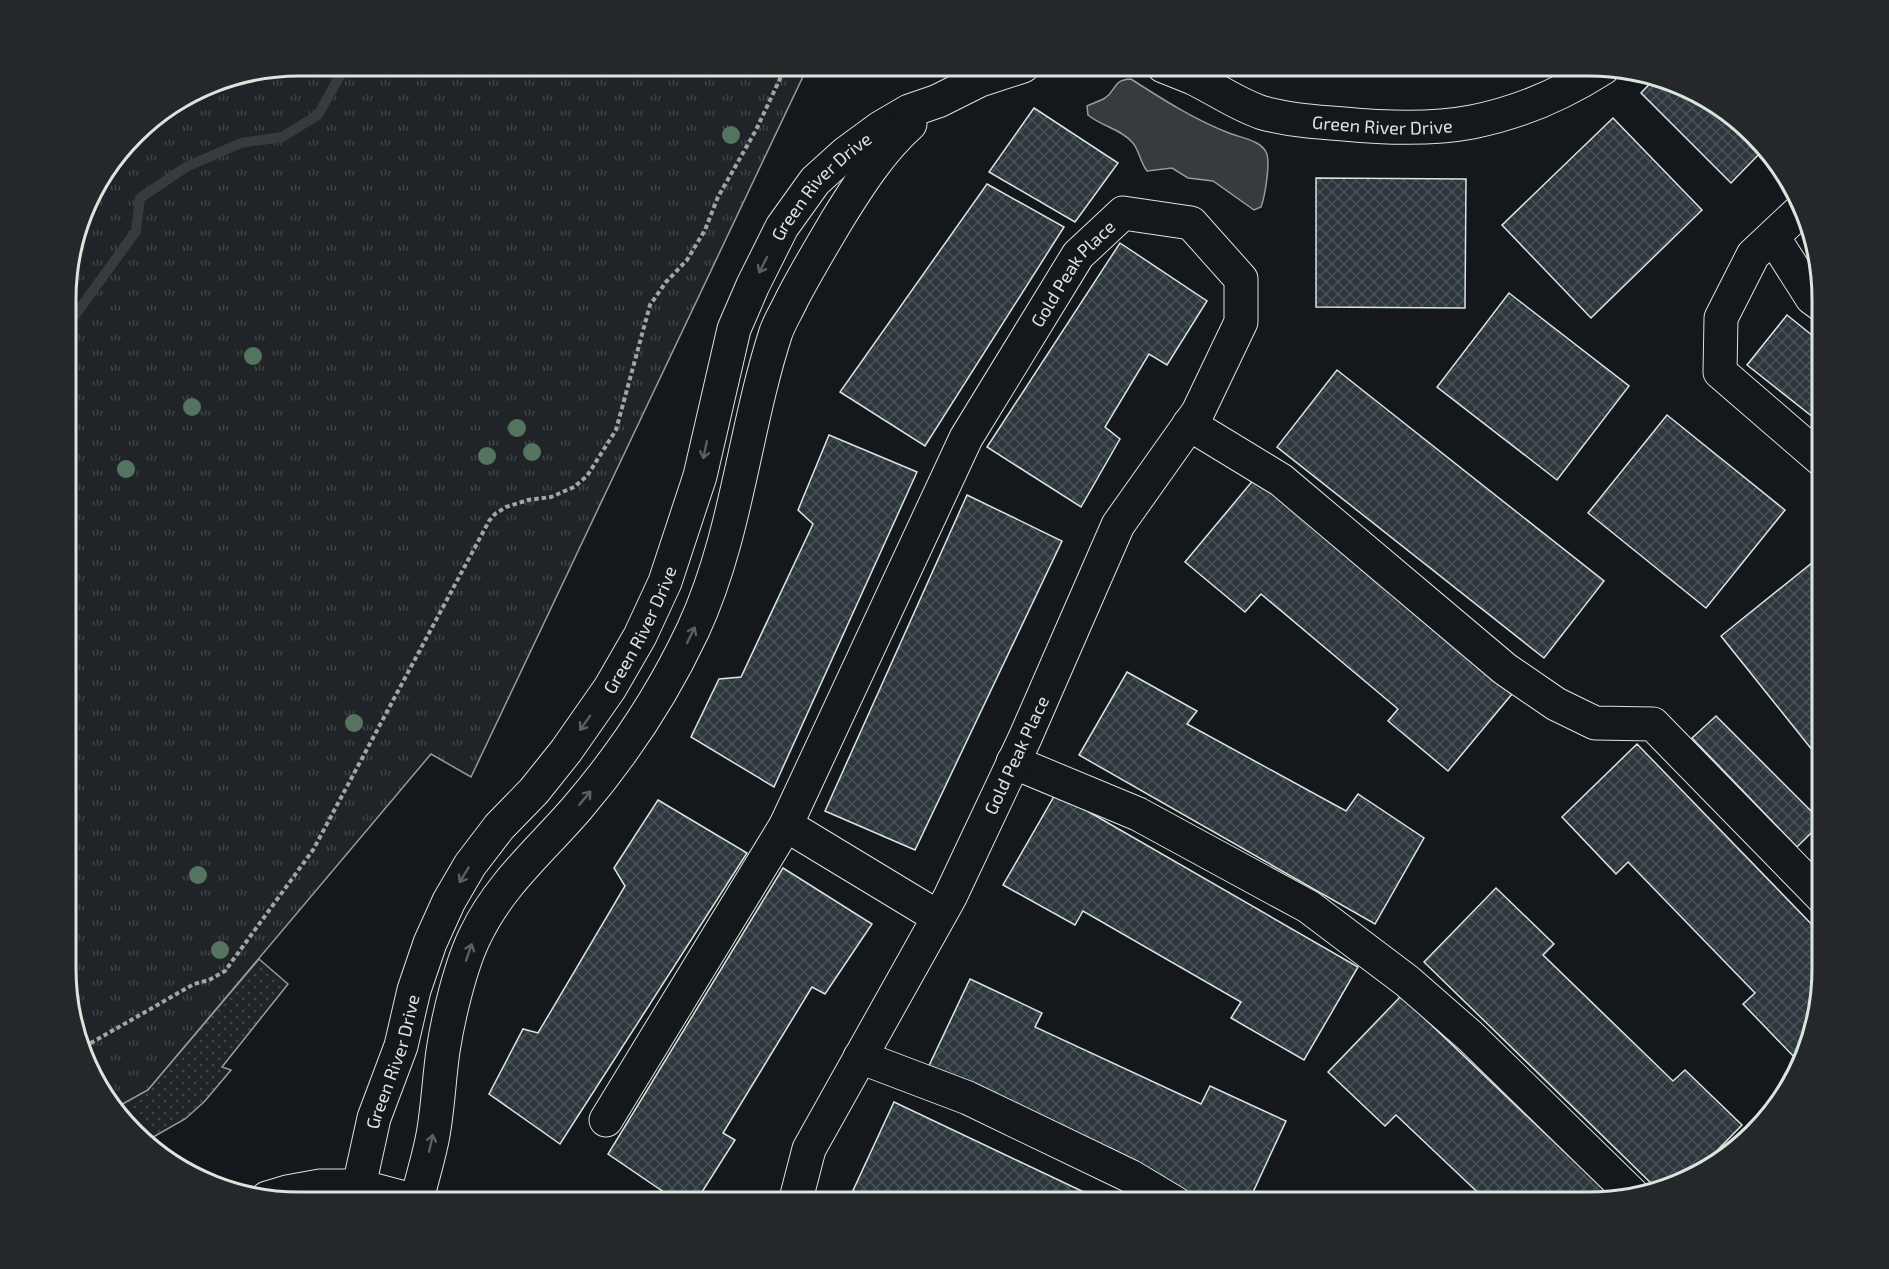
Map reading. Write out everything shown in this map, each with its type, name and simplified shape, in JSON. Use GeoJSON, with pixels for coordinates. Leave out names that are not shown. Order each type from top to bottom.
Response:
{"type":"FeatureCollection","features":[{"type":"Feature","properties":{"kind":"street","name":"Green River Drive"},"geometry":{"type":"LineString","coordinates":[[359,1186],[374,1118],[400,1046],[414,990],[430,943],[449,901],[470,865],[499,827],[534,791],[566,752],[610,688],[640,636],[665,582],[699,476],[734,329],[782,227],[815,181],[846,153],[899,117],[992,76]]}},
{"type":"Feature","properties":{"kind":"street","name":"Green River Drive"},"geometry":{"type":"LineString","coordinates":[[1188,76],[1261,112],[1299,121],[1409,127],[1473,122],[1546,98],[1591,76]]}},
{"type":"Feature","properties":{"kind":"street","name":"Green River Drive"},"geometry":{"type":"LineString","coordinates":[[422,1192],[433,1137],[443,1051],[460,977],[475,935],[500,893],[614,763],[643,721],[673,670],[695,626],[727,535],[740,487],[764,375],[778,328],[805,274],[870,169],[894,139],[938,100]]}},
{"type":"Feature","properties":{"kind":"street","name":"Gold Peak Place"},"geometry":{"type":"LineString","coordinates":[[606,1120],[786,825],[966,438],[1078,255],[1123,213],[1191,223],[1241,279],[1241,322],[1198,412],[1118,525],[1013,762],[938,918],[809,1149],[798,1192]]}},
{"type":"Feature","properties":{"kind":"street"},"geometry":{"type":"LineString","coordinates":[[1796,215],[1753,255],[1720,318],[1720,372],[1812,451]]}},
{"type":"Feature","properties":{"kind":"street"},"geometry":{"type":"LineString","coordinates":[[1773,237],[1812,298]]}},
{"type":"Feature","properties":{"kind":"street"},"geometry":{"type":"LineString","coordinates":[[1189,424],[1281,480],[1505,669],[1556,704],[1595,723],[1653,724],[1812,888]]}},
{"type":"Feature","properties":{"kind":"street"},"geometry":{"type":"LineString","coordinates":[[1013,762],[1138,814],[1309,907],[1407,981],[1470,1036],[1627,1189]]}},
{"type":"Feature","properties":{"kind":"street"},"geometry":{"type":"LineString","coordinates":[[786,825],[938,918]]}},
{"type":"Feature","properties":{"kind":"street"},"geometry":{"type":"LineString","coordinates":[[860,1057],[968,1098],[1130,1176],[1156,1192]]}},
{"type":"Feature","properties":{"kind":"street"},"geometry":{"type":"LineString","coordinates":[[286,1192],[320,1186],[359,1186],[383,1192]]}},
{"type":"Feature","properties":{"kind":"path"},"geometry":{"type":"LineString","coordinates":[[89,1044],[194,984],[210,980],[225,971],[313,850],[445,602],[495,514],[506,507],[528,500],[551,497],[574,487],[587,476],[616,430],[650,305],[666,282],[687,260],[705,230],[718,197],[756,130],[781,76]]}},
{"type":"Feature","properties":{"kind":"green space"},"geometry":{"type":"Polygon","coordinates":[[[300,76],[803,76],[471,777],[431,754],[148,1090],[123,1105],[106,1081],[93,1055],[84,1027],[78,998],[76,969],[76,300],[78,271],[84,242],[93,214],[106,188],[142,142],[188,106],[228,88],[271,78],[300,76]]]}},
{"type":"Feature","properties":{"kind":"green space"},"geometry":{"type":"Polygon","coordinates":[[[259,959],[288,984],[222,1067],[231,1070],[204,1102],[185,1119],[153,1137],[122,1104],[148,1090],[259,959]]]}},
{"type":"Feature","properties":{"kind":"shaded area"},"geometry":{"type":"Polygon","coordinates":[[[1131,79],[1191,115],[1216,128],[1255,142],[1263,148],[1267,156],[1268,170],[1261,207],[1254,210],[1213,181],[1188,178],[1172,168],[1147,171],[1132,142],[1088,115],[1087,106],[1105,98],[1121,81],[1131,79]]]}},
{"type":"Feature","properties":{"kind":"building"},"geometry":{"type":"Polygon","coordinates":[[[1649,85],[1675,93],[1701,106],[1736,132],[1758,155],[1731,183],[1641,93],[1649,85]]]}},
{"type":"Feature","properties":{"kind":"building"},"geometry":{"type":"Polygon","coordinates":[[[1034,108],[1118,163],[1075,222],[989,172],[1034,108]]]}},
{"type":"Feature","properties":{"kind":"building"},"geometry":{"type":"Polygon","coordinates":[[[1613,118],[1702,210],[1591,318],[1502,225],[1613,118]]]}},
{"type":"Feature","properties":{"kind":"building"},"geometry":{"type":"Polygon","coordinates":[[[1316,178],[1466,179],[1465,308],[1316,307],[1316,178]]]}},
{"type":"Feature","properties":{"kind":"building"},"geometry":{"type":"Polygon","coordinates":[[[987,184],[1064,227],[925,446],[840,392],[987,184]]]}},
{"type":"Feature","properties":{"kind":"building"},"geometry":{"type":"Polygon","coordinates":[[[1120,243],[1207,301],[1167,365],[1149,354],[1105,427],[1120,439],[1081,507],[987,447],[1120,243]]]}},
{"type":"Feature","properties":{"kind":"building"},"geometry":{"type":"Polygon","coordinates":[[[1509,293],[1629,386],[1557,480],[1437,387],[1509,293]]]}},
{"type":"Feature","properties":{"kind":"building"},"geometry":{"type":"Polygon","coordinates":[[[1787,315],[1812,335],[1812,416],[1747,365],[1787,315]]]}},
{"type":"Feature","properties":{"kind":"building"},"geometry":{"type":"Polygon","coordinates":[[[1337,370],[1604,581],[1544,658],[1277,447],[1337,370]]]}},
{"type":"Feature","properties":{"kind":"building"},"geometry":{"type":"Polygon","coordinates":[[[1667,415],[1785,510],[1706,608],[1588,513],[1667,415]]]}},
{"type":"Feature","properties":{"kind":"building"},"geometry":{"type":"Polygon","coordinates":[[[829,435],[917,472],[774,787],[691,737],[719,679],[741,677],[813,524],[798,510],[829,435]]]}},
{"type":"Feature","properties":{"kind":"building"},"geometry":{"type":"Polygon","coordinates":[[[1255,478],[1512,694],[1448,771],[1388,721],[1398,709],[1261,594],[1245,612],[1185,562],[1255,478]]]}},
{"type":"Feature","properties":{"kind":"building"},"geometry":{"type":"Polygon","coordinates":[[[967,495],[1062,541],[915,850],[825,811],[967,495]]]}},
{"type":"Feature","properties":{"kind":"building"},"geometry":{"type":"Polygon","coordinates":[[[1812,563],[1812,750],[1721,636],[1812,563]]]}},
{"type":"Feature","properties":{"kind":"building"},"geometry":{"type":"Polygon","coordinates":[[[1127,672],[1197,711],[1187,724],[1346,811],[1358,794],[1424,838],[1375,924],[1079,755],[1127,672]]]}},
{"type":"Feature","properties":{"kind":"building"},"geometry":{"type":"Polygon","coordinates":[[[1716,716],[1812,812],[1812,832],[1797,847],[1692,738],[1716,716]]]}},
{"type":"Feature","properties":{"kind":"building"},"geometry":{"type":"Polygon","coordinates":[[[1637,744],[1812,925],[1811,998],[1805,1027],[1795,1057],[1743,1004],[1755,993],[1628,862],[1616,874],[1562,817],[1637,744]]]}},
{"type":"Feature","properties":{"kind":"building"},"geometry":{"type":"Polygon","coordinates":[[[1056,793],[1358,967],[1304,1060],[1231,1018],[1241,1002],[1083,911],[1075,925],[1003,885],[1056,793]]]}},
{"type":"Feature","properties":{"kind":"building"},"geometry":{"type":"Polygon","coordinates":[[[658,800],[747,853],[560,1144],[489,1094],[523,1029],[538,1033],[625,886],[614,868],[658,800]]]}},
{"type":"Feature","properties":{"kind":"building"},"geometry":{"type":"Polygon","coordinates":[[[783,868],[872,924],[825,994],[812,987],[723,1133],[735,1140],[702,1192],[664,1192],[608,1154],[783,868]]]}},
{"type":"Feature","properties":{"kind":"building"},"geometry":{"type":"Polygon","coordinates":[[[1496,888],[1554,944],[1543,955],[1673,1081],[1685,1070],[1742,1125],[1712,1156],[1701,1163],[1675,1176],[1652,1184],[1424,962],[1496,888]]]}},
{"type":"Feature","properties":{"kind":"building"},"geometry":{"type":"Polygon","coordinates":[[[970,979],[1042,1013],[1035,1027],[1201,1104],[1210,1086],[1286,1121],[1253,1192],[1182,1192],[926,1072],[970,979]]]}},
{"type":"Feature","properties":{"kind":"building"},"geometry":{"type":"Polygon","coordinates":[[[1401,996],[1606,1192],[1477,1192],[1396,1115],[1385,1126],[1328,1072],[1401,996]]]}},
{"type":"Feature","properties":{"kind":"building"},"geometry":{"type":"Polygon","coordinates":[[[894,1102],[1084,1192],[852,1192],[894,1102]]]}},
{"type":"Feature","properties":{"kind":"waterway"},"geometry":{"type":"LineString","coordinates":[[76,314],[136,231],[140,198],[186,167],[241,143],[282,137],[318,115],[340,76]]}}]}
